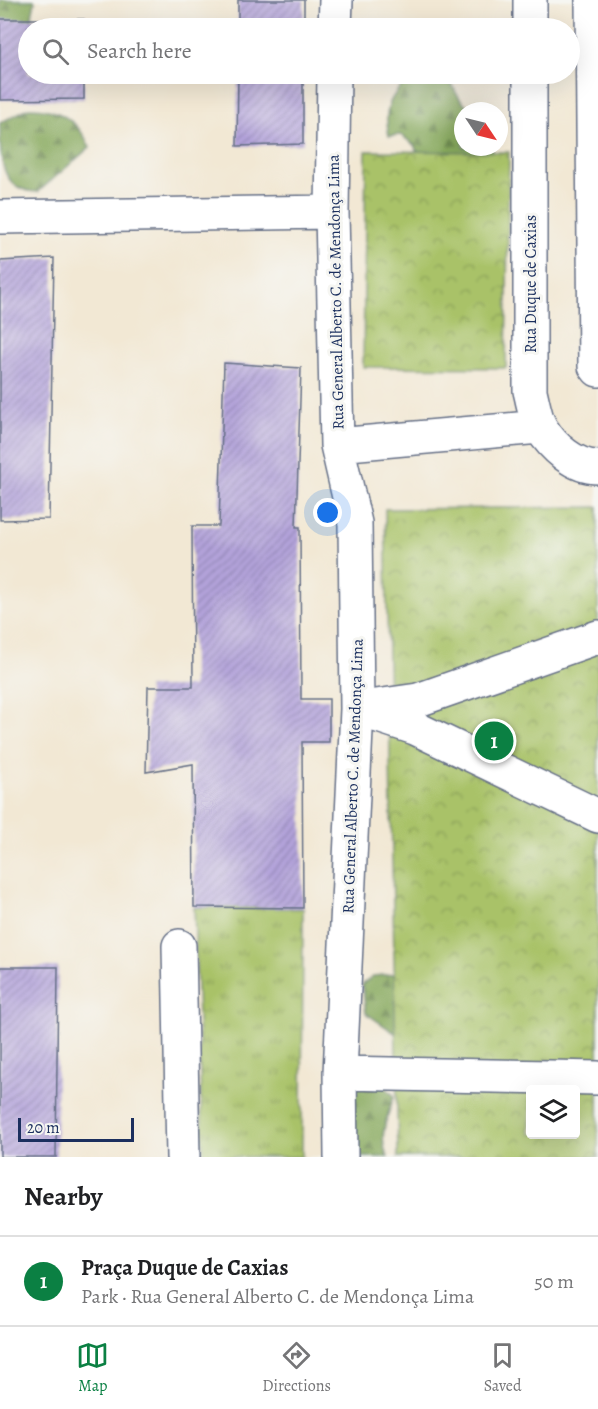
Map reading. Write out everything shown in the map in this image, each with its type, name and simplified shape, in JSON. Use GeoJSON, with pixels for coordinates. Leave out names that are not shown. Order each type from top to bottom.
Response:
{"type":"FeatureCollection","features":[{"type":"Feature","properties":{"kind":"street"},"geometry":{"type":"LineString","coordinates":[[335,18],[336,0]]}},
{"type":"Feature","properties":{"kind":"street"},"geometry":{"type":"LineString","coordinates":[[530,0],[530,18]]}},
{"type":"Feature","properties":{"kind":"street"},"geometry":{"type":"LineString","coordinates":[[592,0],[595,366],[598,370]]}},
{"type":"Feature","properties":{"kind":"street","name":"Rua General Alberto C. de Mendonça Lima"},"geometry":{"type":"LineString","coordinates":[[334,84],[332,212],[338,445],[355,523],[357,709],[340,1073],[341,1157]]}},
{"type":"Feature","properties":{"kind":"street","name":"Rua Duque de Caxias"},"geometry":{"type":"LineString","coordinates":[[530,84],[530,391],[540,427],[565,456],[594,467]]}},
{"type":"Feature","properties":{"kind":"street"},"geometry":{"type":"LineString","coordinates":[[0,217],[332,212]]}},
{"type":"Feature","properties":{"kind":"street"},"geometry":{"type":"LineString","coordinates":[[338,445],[540,427]]}},
{"type":"Feature","properties":{"kind":"street"},"geometry":{"type":"LineString","coordinates":[[357,709],[418,699],[598,637]]}},
{"type":"Feature","properties":{"kind":"street"},"geometry":{"type":"LineString","coordinates":[[357,709],[415,728],[598,816]]}},
{"type":"Feature","properties":{"kind":"street"},"geometry":{"type":"LineString","coordinates":[[179,946],[183,1157]]}},
{"type":"Feature","properties":{"kind":"street"},"geometry":{"type":"LineString","coordinates":[[340,1073],[598,1078]]}},
{"type":"Feature","properties":{"kind":"green space"},"geometry":{"type":"Polygon","coordinates":[[[0,0],[34,0],[31,18],[18,18],[18,30],[0,43],[0,0]]]}},
{"type":"Feature","properties":{"kind":"green space"},"geometry":{"type":"Polygon","coordinates":[[[403,84],[451,84],[463,102],[454,102],[454,156],[494,156],[496,167],[421,161],[414,145],[401,135],[389,136],[387,117],[394,95],[403,84]]]}},
{"type":"Feature","properties":{"kind":"green space"},"geometry":{"type":"Polygon","coordinates":[[[28,108],[48,110],[65,117],[79,129],[90,147],[38,192],[16,186],[9,179],[2,160],[0,123],[28,108]]]}},
{"type":"Feature","properties":{"kind":"green space"},"geometry":{"type":"Polygon","coordinates":[[[366,151],[454,152],[454,156],[508,156],[509,152],[506,368],[363,367],[366,151]]]}},
{"type":"Feature","properties":{"kind":"green space"},"geometry":{"type":"Polygon","coordinates":[[[598,507],[598,1157],[398,1157],[385,509],[598,507]]]}},
{"type":"Feature","properties":{"kind":"green space"},"geometry":{"type":"Polygon","coordinates":[[[194,907],[303,908],[302,1157],[203,1157],[194,907]]]}},
{"type":"Feature","properties":{"kind":"green space"},"geometry":{"type":"Polygon","coordinates":[[[395,974],[425,987],[396,1034],[366,1013],[362,985],[373,976],[395,974]]]}},
{"type":"Feature","properties":{"kind":"green space"},"geometry":{"type":"Polygon","coordinates":[[[370,1071],[394,1096],[383,1134],[388,1157],[332,1157],[342,1090],[370,1071]]]}},
{"type":"Feature","properties":{"kind":"building"},"geometry":{"type":"Polygon","coordinates":[[[238,0],[304,0],[304,18],[238,18],[238,0]]]}},
{"type":"Feature","properties":{"kind":"building"},"geometry":{"type":"Polygon","coordinates":[[[0,19],[18,19],[18,84],[84,84],[84,99],[0,100],[0,19]]]}},
{"type":"Feature","properties":{"kind":"building"},"geometry":{"type":"Polygon","coordinates":[[[238,84],[303,84],[303,144],[237,146],[238,84]]]}},
{"type":"Feature","properties":{"kind":"building"},"geometry":{"type":"Polygon","coordinates":[[[54,258],[49,519],[0,520],[0,261],[54,258]]]}},
{"type":"Feature","properties":{"kind":"building"},"geometry":{"type":"Polygon","coordinates":[[[224,363],[301,368],[296,527],[300,527],[301,699],[329,699],[329,742],[302,742],[303,908],[194,907],[193,764],[146,772],[148,687],[193,687],[192,526],[219,526],[224,363]]]}},
{"type":"Feature","properties":{"kind":"building"},"geometry":{"type":"Polygon","coordinates":[[[0,967],[58,967],[56,1157],[0,1157],[0,967]]]}},
{"type":"Feature","properties":{"kind":"place","name":"Praça Duque de Caxias"},"geometry":{"type":"Point","coordinates":[494,741]}}]}
